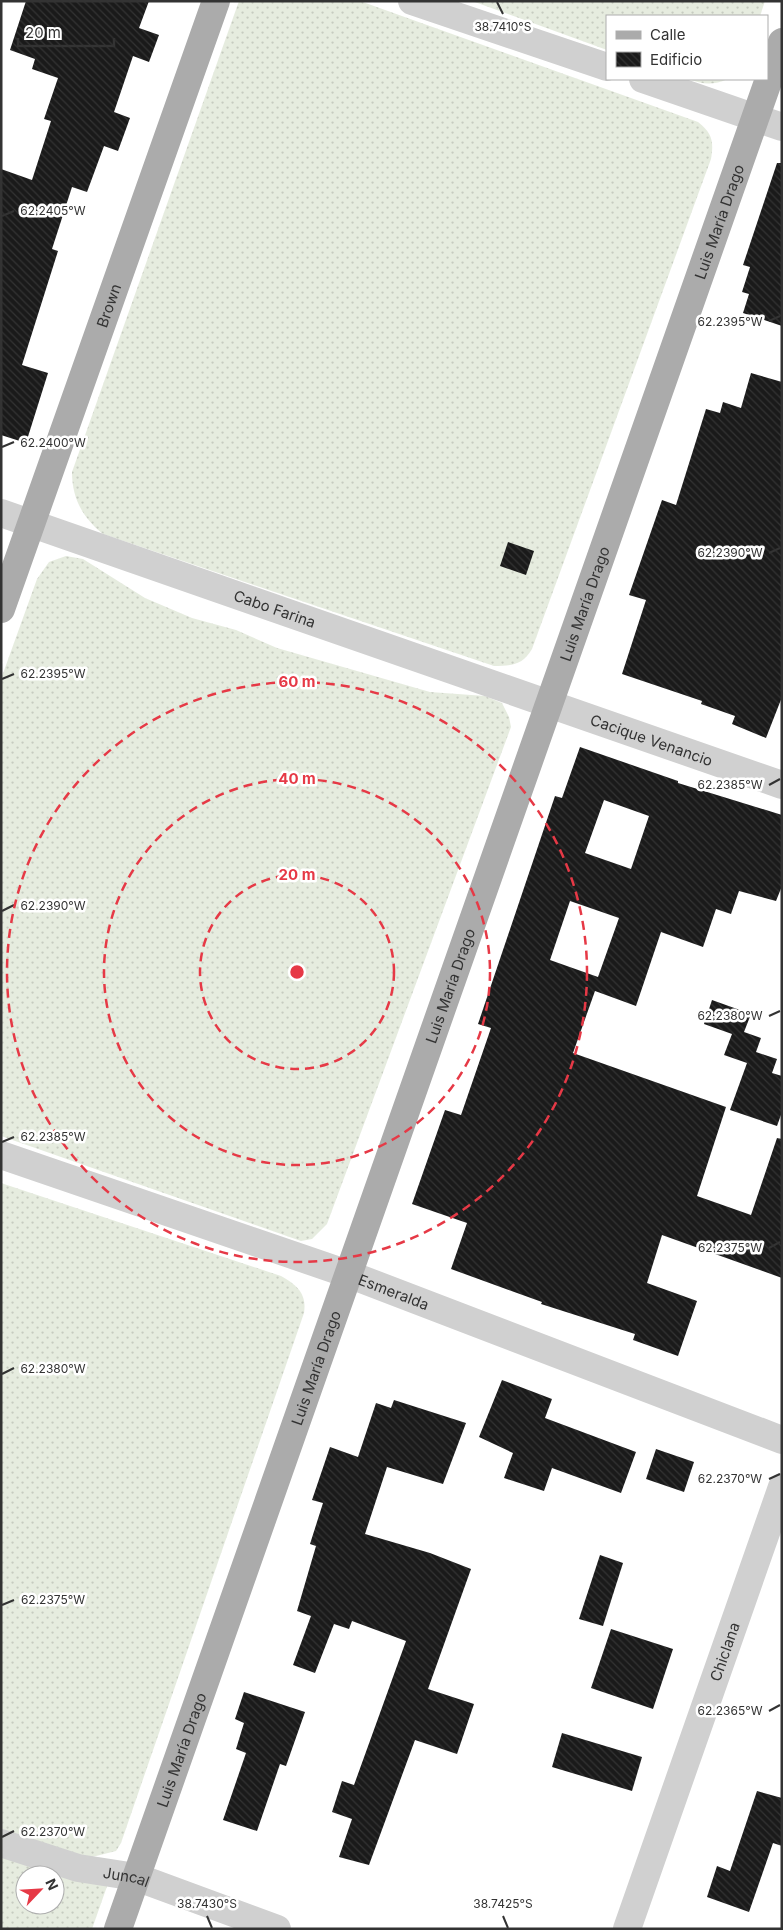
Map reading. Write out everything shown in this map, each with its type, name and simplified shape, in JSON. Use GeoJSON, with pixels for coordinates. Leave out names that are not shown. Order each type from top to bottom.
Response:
{"type":"FeatureCollection","features":[{"type":"Feature","properties":{"kind":"main road","name":"Brown"},"geometry":{"type":"LineString","coordinates":[[1,609],[216,1]]}},
{"type":"Feature","properties":{"kind":"main road","name":"Luis María Drago"},"geometry":{"type":"LineString","coordinates":[[118,1929],[782,42]]}},
{"type":"Feature","properties":{"kind":"street"},"geometry":{"type":"LineString","coordinates":[[412,1],[606,67]]}},
{"type":"Feature","properties":{"kind":"street"},"geometry":{"type":"LineString","coordinates":[[646,80],[782,127]]}},
{"type":"Feature","properties":{"kind":"street","name":"Cabo Farina"},"geometry":{"type":"LineString","coordinates":[[1,513],[549,703]]}},
{"type":"Feature","properties":{"kind":"street","name":"Cacique Venancio"},"geometry":{"type":"LineString","coordinates":[[549,703],[782,784]]}},
{"type":"Feature","properties":{"kind":"street","name":"Esmeralda"},"geometry":{"type":"LineString","coordinates":[[1,1155],[348,1274],[782,1440]]}},
{"type":"Feature","properties":{"kind":"street","name":"Chiclana"},"geometry":{"type":"LineString","coordinates":[[626,1929],[782,1487]]}},
{"type":"Feature","properties":{"kind":"street","name":"Juncal"},"geometry":{"type":"LineString","coordinates":[[1,1843],[78,1868],[136,1877],[277,1929]]}},
{"type":"Feature","properties":{"kind":"shaded area"},"geometry":{"type":"Polygon","coordinates":[[[239,1],[360,1],[698,122],[711,138],[711,159],[532,649],[525,658],[516,664],[494,666],[103,534],[89,521],[76,499],[72,472],[239,1]]]}},
{"type":"Feature","properties":{"kind":"shaded area"},"geometry":{"type":"Polygon","coordinates":[[[472,1],[765,1],[760,15],[606,15],[606,50],[472,1]]]}},
{"type":"Feature","properties":{"kind":"shaded area"},"geometry":{"type":"Polygon","coordinates":[[[691,80],[725,80],[708,84],[691,80]]]}},
{"type":"Feature","properties":{"kind":"shaded area"},"geometry":{"type":"Polygon","coordinates":[[[66,556],[83,559],[145,598],[192,618],[236,630],[277,648],[430,692],[485,696],[502,703],[509,717],[511,727],[327,1224],[312,1239],[301,1241],[1,1136],[1,679],[37,579],[49,562],[66,556]]]}},
{"type":"Feature","properties":{"kind":"shaded area"},"geometry":{"type":"Polygon","coordinates":[[[1,1183],[281,1276],[300,1291],[305,1306],[121,1843],[116,1851],[92,1857],[70,1855],[1,1830],[1,1183]]]}},
{"type":"Feature","properties":{"kind":"shaded area"},"geometry":{"type":"Polygon","coordinates":[[[1,1854],[28,1865],[15,1865],[15,1915],[65,1915],[65,1878],[111,1875],[92,1929],[1,1929],[1,1854]]]}},
{"type":"Feature","properties":{"kind":"building"},"geometry":{"type":"Polygon","coordinates":[[[26,1],[149,1],[139,28],[159,35],[149,62],[133,56],[114,112],[130,118],[118,151],[104,146],[87,192],[72,187],[52,249],[58,251],[22,365],[48,373],[26,443],[1,435],[1,169],[32,180],[51,121],[44,119],[58,78],[32,69],[35,59],[10,50],[26,1]]]}},
{"type":"Feature","properties":{"kind":"building"},"geometry":{"type":"Polygon","coordinates":[[[777,163],[782,163],[782,326],[743,313],[749,294],[742,292],[750,267],[743,265],[777,163]]]}},
{"type":"Feature","properties":{"kind":"building"},"geometry":{"type":"Polygon","coordinates":[[[751,373],[782,382],[782,697],[766,738],[732,724],[735,716],[701,704],[702,701],[622,674],[646,600],[629,595],[662,500],[676,505],[706,409],[720,413],[723,402],[741,408],[751,373]]]}},
{"type":"Feature","properties":{"kind":"building"},"geometry":{"type":"Polygon","coordinates":[[[508,542],[534,551],[526,575],[500,566],[508,542]]]}},
{"type":"Feature","properties":{"kind":"building"},"geometry":{"type":"Polygon","coordinates":[[[580,747],[678,781],[678,783],[782,815],[782,886],[776,901],[739,891],[731,914],[716,909],[703,947],[661,932],[636,1006],[595,991],[573,1053],[726,1107],[697,1196],[751,1215],[777,1138],[782,1139],[782,1278],[662,1235],[647,1283],[697,1301],[678,1356],[633,1340],[635,1334],[541,1304],[542,1302],[451,1269],[467,1223],[412,1204],[445,1110],[461,1115],[491,1028],[478,1024],[555,796],[562,798],[580,747]],[[604,800],[585,853],[631,869],[649,816],[604,800]],[[570,901],[550,960],[598,977],[619,918],[570,901]]]}},
{"type":"Feature","properties":{"kind":"building"},"geometry":{"type":"Polygon","coordinates":[[[712,1000],[751,1014],[744,1032],[761,1038],[756,1052],[777,1059],[772,1073],[782,1076],[782,1112],[777,1126],[730,1110],[747,1063],[724,1055],[732,1034],[704,1024],[712,1000]]]}},
{"type":"Feature","properties":{"kind":"building"},"geometry":{"type":"Polygon","coordinates":[[[502,1380],[552,1399],[545,1418],[636,1452],[621,1493],[552,1468],[544,1491],[504,1478],[513,1453],[479,1437],[502,1380]]]}},
{"type":"Feature","properties":{"kind":"building"},"geometry":{"type":"Polygon","coordinates":[[[394,1400],[466,1423],[443,1484],[387,1467],[365,1534],[430,1553],[471,1569],[428,1689],[474,1704],[457,1754],[415,1740],[369,1865],[339,1857],[352,1819],[332,1812],[342,1781],[354,1785],[406,1641],[352,1621],[349,1629],[334,1624],[315,1673],[293,1665],[311,1616],[297,1611],[316,1546],[310,1544],[323,1503],[312,1500],[330,1447],[358,1457],[376,1403],[391,1408],[394,1400]]]}},
{"type":"Feature","properties":{"kind":"building"},"geometry":{"type":"Polygon","coordinates":[[[656,1449],[694,1462],[684,1492],[646,1479],[656,1449]]]}},
{"type":"Feature","properties":{"kind":"building"},"geometry":{"type":"Polygon","coordinates":[[[600,1555],[623,1563],[603,1626],[579,1619],[600,1555]]]}},
{"type":"Feature","properties":{"kind":"building"},"geometry":{"type":"Polygon","coordinates":[[[611,1629],[673,1649],[653,1709],[591,1688],[611,1629]]]}},
{"type":"Feature","properties":{"kind":"building"},"geometry":{"type":"Polygon","coordinates":[[[244,1692],[305,1712],[286,1766],[280,1764],[257,1831],[223,1820],[246,1753],[236,1749],[244,1723],[235,1719],[244,1692]]]}},
{"type":"Feature","properties":{"kind":"building"},"geometry":{"type":"Polygon","coordinates":[[[562,1733],[642,1757],[632,1791],[552,1767],[562,1733]]]}},
{"type":"Feature","properties":{"kind":"building"},"geometry":{"type":"Polygon","coordinates":[[[757,1791],[782,1798],[782,1846],[773,1843],[749,1912],[707,1897],[717,1866],[730,1871],[757,1791]]]}}]}
